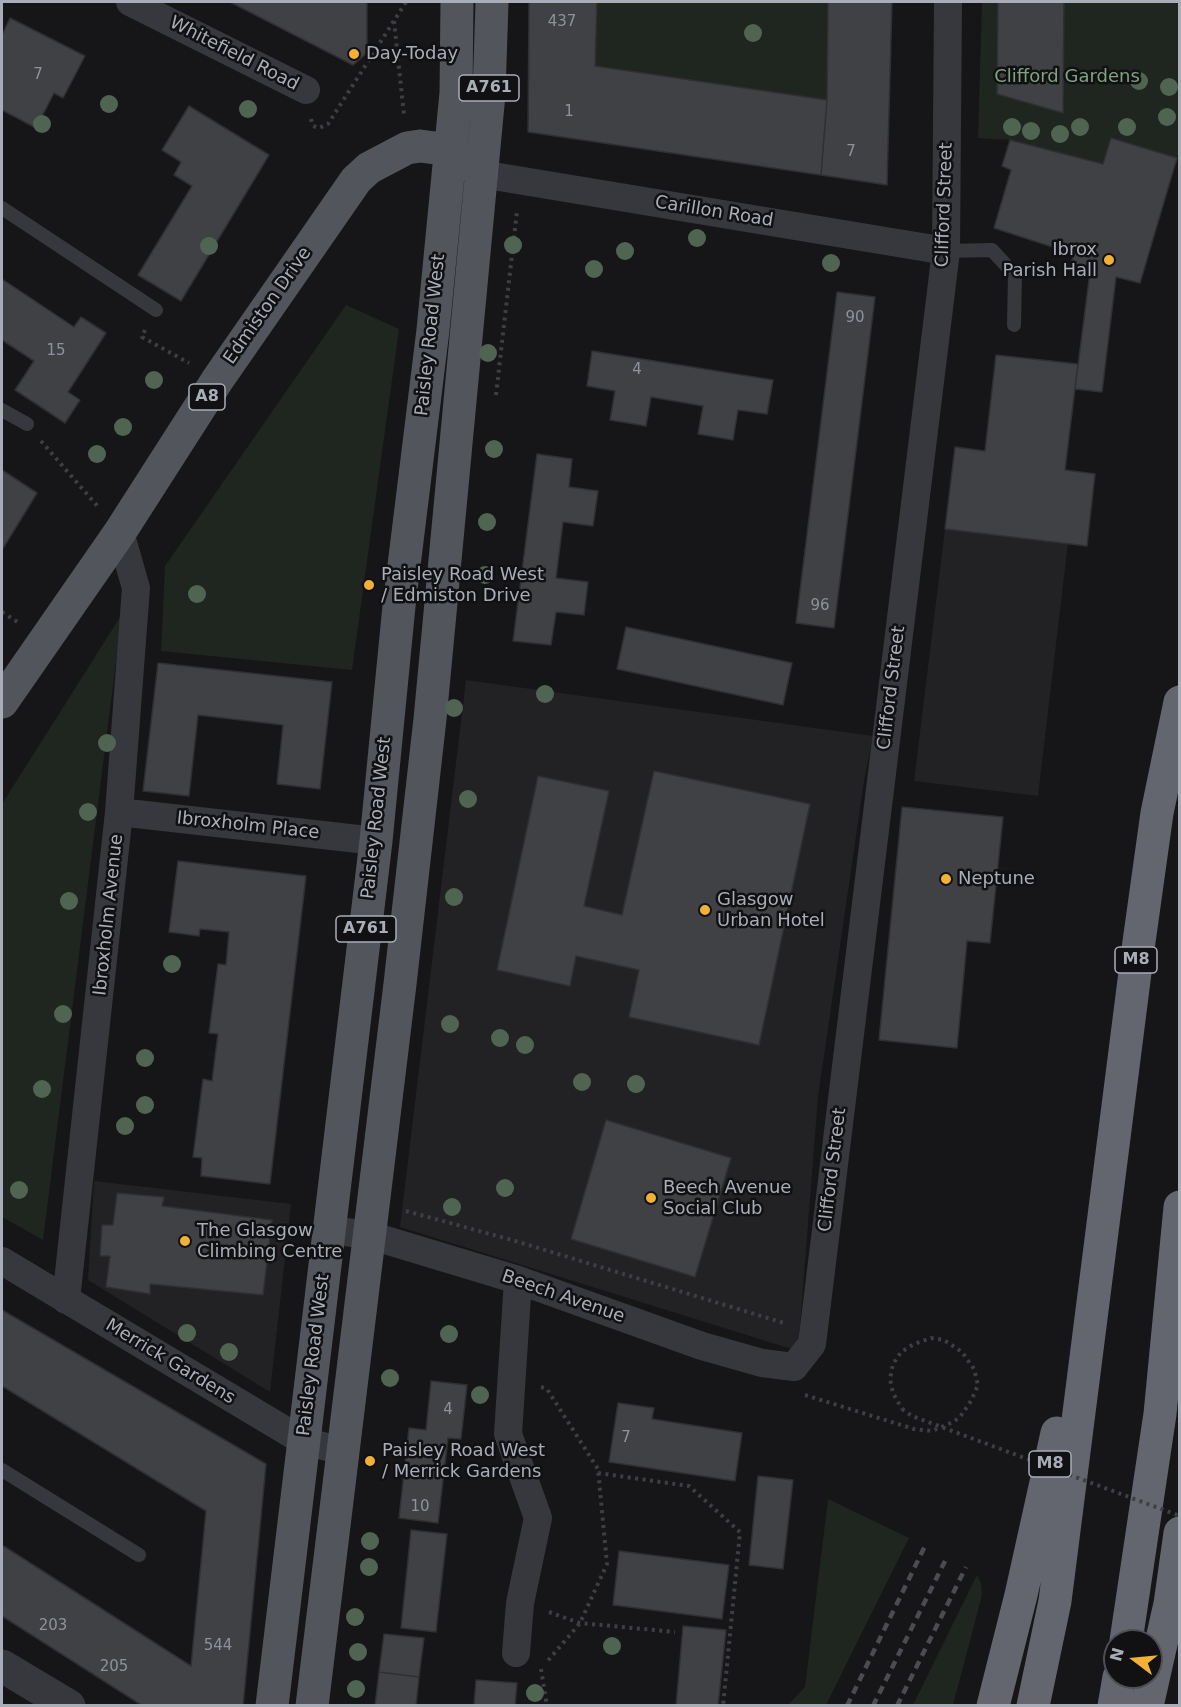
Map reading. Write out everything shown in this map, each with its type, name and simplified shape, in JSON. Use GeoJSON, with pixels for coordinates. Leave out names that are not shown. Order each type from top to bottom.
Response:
{"type":"FeatureCollection","features":[{"type":"Feature","properties":{"kind":"highway","name":"M8"},"geometry":{"type":"LineString","coordinates":[[1033,1706],[1055,1601],[1157,813],[1179,702]]}},
{"type":"Feature","properties":{"kind":"highway"},"geometry":{"type":"LineString","coordinates":[[1128,1629],[1160,1414],[1179,1207]]}},
{"type":"Feature","properties":{"kind":"highway","name":"M8"},"geometry":{"type":"LineString","coordinates":[[993,1706],[1022,1595],[1103,1221]]}},
{"type":"Feature","properties":{"kind":"highway"},"geometry":{"type":"LineString","coordinates":[[1147,1706],[1170,1604],[1179,1533]]}},
{"type":"Feature","properties":{"kind":"highway"},"geometry":{"type":"LineString","coordinates":[[1114,1706],[1117,1689]]}},
{"type":"Feature","properties":{"kind":"main road","name":"Paisley Road West"},"geometry":{"type":"LineString","coordinates":[[312,1706],[369,1235],[396,843],[399,606],[433,330],[456,93],[457,2]]}},
{"type":"Feature","properties":{"kind":"main road","name":"Paisley Road West"},"geometry":{"type":"LineString","coordinates":[[272,1706],[330,1230],[396,843],[430,719],[489,94],[492,2]]}},
{"type":"Feature","properties":{"kind":"main road","name":"Edmiston Drive"},"geometry":{"type":"LineString","coordinates":[[2,702],[120,532],[218,379],[356,180],[369,168],[407,148],[420,146],[450,150]]}},
{"type":"Feature","properties":{"kind":"main road"},"geometry":{"type":"LineString","coordinates":[[450,150],[481,174]]}},
{"type":"Feature","properties":{"kind":"street","name":"Whitefield Road"},"geometry":{"type":"LineString","coordinates":[[130,2],[306,90]]}},
{"type":"Feature","properties":{"kind":"street","name":"Clifford Street"},"geometry":{"type":"LineString","coordinates":[[795,1380],[812,1344],[946,250],[948,2]]}},
{"type":"Feature","properties":{"kind":"street","name":"Carillon Road"},"geometry":{"type":"LineString","coordinates":[[481,174],[946,250]]}},
{"type":"Feature","properties":{"kind":"street","name":"Ibroxholm Avenue"},"geometry":{"type":"LineString","coordinates":[[66,1300],[119,812],[136,588],[120,532]]}},
{"type":"Feature","properties":{"kind":"street","name":"Ibroxholm Place"},"geometry":{"type":"LineString","coordinates":[[119,812],[396,843]]}},
{"type":"Feature","properties":{"kind":"street","name":"Beech Avenue"},"geometry":{"type":"LineString","coordinates":[[330,1230],[369,1235],[518,1280],[702,1346],[762,1363],[795,1380]]}},
{"type":"Feature","properties":{"kind":"street","name":"Merrick Gardens"},"geometry":{"type":"LineString","coordinates":[[2,1261],[303,1441],[343,1451]]}},
{"type":"Feature","properties":{"kind":"street"},"geometry":{"type":"LineString","coordinates":[[516,1653],[520,1603],[538,1518],[508,1434],[518,1280]]}},
{"type":"Feature","properties":{"kind":"street"},"geometry":{"type":"LineString","coordinates":[[2,1666],[69,1706]]}},
{"type":"Feature","properties":{"kind":"lane"},"geometry":{"type":"LineString","coordinates":[[2,208],[156,310]]}},
{"type":"Feature","properties":{"kind":"lane"},"geometry":{"type":"LineString","coordinates":[[946,250],[992,250],[1016,275],[1014,325]]}},
{"type":"Feature","properties":{"kind":"lane"},"geometry":{"type":"LineString","coordinates":[[2,410],[27,424]]}},
{"type":"Feature","properties":{"kind":"lane"},"geometry":{"type":"LineString","coordinates":[[2,1470],[139,1555]]}},
{"type":"Feature","properties":{"kind":"path"},"geometry":{"type":"LineString","coordinates":[[306,90],[304,99],[313,126],[325,127],[406,2]]}},
{"type":"Feature","properties":{"kind":"path"},"geometry":{"type":"LineString","coordinates":[[394,20],[407,148]]}},
{"type":"Feature","properties":{"kind":"path"},"geometry":{"type":"LineString","coordinates":[[156,310],[142,337],[218,379]]}},
{"type":"Feature","properties":{"kind":"path"},"geometry":{"type":"LineString","coordinates":[[27,424],[120,532]]}},
{"type":"Feature","properties":{"kind":"path"},"geometry":{"type":"LineString","coordinates":[[399,1209],[512,1240],[813,1331]]}},
{"type":"Feature","properties":{"kind":"path"},"geometry":{"type":"LineString","coordinates":[[795,1380],[914,1430],[932,1431],[953,1422],[960,1417],[978,1385],[974,1369],[962,1352],[944,1340],[931,1338],[914,1344],[901,1352],[893,1364],[890,1378],[893,1393],[902,1409],[912,1416],[1179,1516]]}},
{"type":"Feature","properties":{"kind":"path"},"geometry":{"type":"LineString","coordinates":[[512,1379],[547,1389],[598,1469],[607,1564],[580,1623],[541,1669],[547,1706]]}},
{"type":"Feature","properties":{"kind":"path"},"geometry":{"type":"LineString","coordinates":[[598,1473],[689,1486],[740,1533],[723,1706]]}},
{"type":"Feature","properties":{"kind":"path"},"geometry":{"type":"LineString","coordinates":[[580,1623],[675,1632]]}},
{"type":"Feature","properties":{"kind":"shaded area"},"geometry":{"type":"Polygon","coordinates":[[[945,529],[1068,543],[1038,796],[914,781],[945,529]]]}},
{"type":"Feature","properties":{"kind":"shaded area"},"geometry":{"type":"Polygon","coordinates":[[[466,680],[873,736],[864,781],[818,1097],[798,1351],[400,1227],[466,680]]]}},
{"type":"Feature","properties":{"kind":"shaded area"},"geometry":{"type":"Polygon","coordinates":[[[94,1181],[291,1204],[270,1392],[88,1280],[94,1181]]]}},
{"type":"Feature","properties":{"kind":"green space"},"geometry":{"type":"Polygon","coordinates":[[[597,2],[828,2],[827,100],[595,66],[597,2]]]}},
{"type":"Feature","properties":{"kind":"green space","name":"Clifford Gardens"},"geometry":{"type":"Polygon","coordinates":[[[982,2],[1179,2],[1180,146],[1177,158],[1111,139],[1103,164],[1010,140],[978,138],[982,2]]]}},
{"type":"Feature","properties":{"kind":"green space"},"geometry":{"type":"Polygon","coordinates":[[[346,305],[399,329],[352,670],[161,651],[165,566],[346,305]]]}},
{"type":"Feature","properties":{"kind":"green space"},"geometry":{"type":"Polygon","coordinates":[[[122,614],[43,1240],[2,1217],[2,804],[122,614]]]}},
{"type":"Feature","properties":{"kind":"green space"},"geometry":{"type":"Polygon","coordinates":[[[828,1499],[909,1538],[826,1705],[788,1705],[805,1687],[828,1499]]]}},
{"type":"Feature","properties":{"kind":"green space"},"geometry":{"type":"Polygon","coordinates":[[[977,1575],[981,1583],[982,1595],[953,1705],[913,1705],[977,1575]]]}},
{"type":"Feature","properties":{"kind":"building"},"geometry":{"type":"Polygon","coordinates":[[[230,2],[367,2],[367,53],[353,65],[230,2]]]}},
{"type":"Feature","properties":{"kind":"building"},"geometry":{"type":"Polygon","coordinates":[[[529,2],[597,2],[595,66],[827,100],[821,175],[528,132],[529,2]]]}},
{"type":"Feature","properties":{"kind":"building"},"geometry":{"type":"Polygon","coordinates":[[[828,2],[892,2],[887,185],[821,175],[827,100],[828,2]]]}},
{"type":"Feature","properties":{"kind":"building"},"geometry":{"type":"Polygon","coordinates":[[[998,2],[1064,2],[1063,113],[997,94],[998,2]]]}},
{"type":"Feature","properties":{"kind":"building"},"geometry":{"type":"Polygon","coordinates":[[[10,18],[85,56],[63,98],[54,93],[36,128],[2,110],[2,35],[10,18]]]}},
{"type":"Feature","properties":{"kind":"building"},"geometry":{"type":"Polygon","coordinates":[[[189,106],[269,155],[181,301],[138,275],[192,186],[174,175],[181,162],[162,150],[189,106]]]}},
{"type":"Feature","properties":{"kind":"building","name":"Ibrox Parish Hall"},"geometry":{"type":"Polygon","coordinates":[[[1111,138],[1177,158],[1140,283],[1116,277],[1102,392],[1075,389],[1090,272],[1070,266],[1074,254],[994,228],[1011,170],[1002,166],[1010,140],[1103,164],[1111,138]]]}},
{"type":"Feature","properties":{"kind":"building"},"geometry":{"type":"Polygon","coordinates":[[[2,279],[74,327],[81,317],[106,333],[68,392],[80,400],[65,423],[15,390],[34,361],[2,340],[2,279]]]}},
{"type":"Feature","properties":{"kind":"building"},"geometry":{"type":"Polygon","coordinates":[[[837,292],[875,297],[834,628],[796,623],[837,292]]]}},
{"type":"Feature","properties":{"kind":"building"},"geometry":{"type":"Polygon","coordinates":[[[592,351],[773,380],[767,414],[738,410],[733,440],[698,434],[703,406],[651,397],[646,426],[610,420],[615,391],[587,386],[592,351]]]}},
{"type":"Feature","properties":{"kind":"building"},"geometry":{"type":"Polygon","coordinates":[[[996,355],[1078,364],[1065,470],[1095,474],[1087,546],[945,529],[955,447],[985,451],[996,355]]]}},
{"type":"Feature","properties":{"kind":"building"},"geometry":{"type":"Polygon","coordinates":[[[537,454],[572,459],[569,487],[598,491],[593,526],[563,522],[556,578],[588,582],[584,615],[556,612],[551,645],[513,641],[537,454]]]}},
{"type":"Feature","properties":{"kind":"building"},"geometry":{"type":"Polygon","coordinates":[[[2,470],[37,493],[2,550],[2,470]]]}},
{"type":"Feature","properties":{"kind":"building"},"geometry":{"type":"Polygon","coordinates":[[[626,627],[792,663],[783,705],[617,669],[626,627]]]}},
{"type":"Feature","properties":{"kind":"building"},"geometry":{"type":"Polygon","coordinates":[[[158,663],[332,682],[320,789],[277,784],[283,725],[198,715],[189,796],[143,791],[158,663]]]}},
{"type":"Feature","properties":{"kind":"building","name":"Glasgow Urban Hotel"},"geometry":{"type":"Polygon","coordinates":[[[654,771],[810,804],[759,1045],[629,1017],[639,970],[576,956],[570,986],[497,970],[538,776],[609,791],[584,906],[622,915],[654,771]]]}},
{"type":"Feature","properties":{"kind":"building","name":"Neptune"},"geometry":{"type":"Polygon","coordinates":[[[902,807],[1003,817],[990,943],[967,941],[957,1048],[879,1040],[902,807]]]}},
{"type":"Feature","properties":{"kind":"building"},"geometry":{"type":"Polygon","coordinates":[[[178,861],[306,876],[270,1184],[201,1176],[202,1158],[193,1157],[203,1079],[212,1081],[218,1034],[209,1033],[218,964],[226,965],[229,932],[200,929],[199,936],[169,932],[178,861]]]}},
{"type":"Feature","properties":{"kind":"building","name":"Beech Avenue Social Club"},"geometry":{"type":"Polygon","coordinates":[[[606,1120],[731,1158],[695,1277],[571,1239],[606,1120]]]}},
{"type":"Feature","properties":{"kind":"building","name":"The Glasgow Climbing Centre"},"geometry":{"type":"Polygon","coordinates":[[[117,1193],[164,1197],[162,1206],[272,1220],[263,1295],[150,1284],[150,1294],[106,1287],[110,1256],[100,1256],[102,1225],[113,1225],[117,1193]]]}},
{"type":"Feature","properties":{"kind":"building"},"geometry":{"type":"Polygon","coordinates":[[[2,1310],[266,1464],[243,1706],[143,1706],[2,1616],[2,1545],[191,1666],[206,1511],[2,1386],[2,1310]]]}},
{"type":"Feature","properties":{"kind":"building"},"geometry":{"type":"Polygon","coordinates":[[[431,1381],[467,1385],[461,1439],[448,1438],[438,1523],[399,1518],[409,1428],[426,1430],[431,1381]]]}},
{"type":"Feature","properties":{"kind":"building"},"geometry":{"type":"Polygon","coordinates":[[[618,1403],[654,1408],[652,1419],[742,1433],[735,1481],[609,1462],[618,1403]]]}},
{"type":"Feature","properties":{"kind":"building"},"geometry":{"type":"Polygon","coordinates":[[[758,1476],[793,1480],[783,1569],[749,1565],[758,1476]]]}},
{"type":"Feature","properties":{"kind":"building"},"geometry":{"type":"Polygon","coordinates":[[[411,1530],[447,1534],[436,1632],[401,1628],[411,1530]]]}},
{"type":"Feature","properties":{"kind":"building"},"geometry":{"type":"Polygon","coordinates":[[[619,1551],[729,1565],[722,1619],[613,1605],[619,1551]]]}},
{"type":"Feature","properties":{"kind":"building"},"geometry":{"type":"Polygon","coordinates":[[[683,1626],[726,1630],[718,1706],[676,1706],[683,1626]]]}},
{"type":"Feature","properties":{"kind":"building"},"geometry":{"type":"Polygon","coordinates":[[[384,1634],[424,1638],[419,1677],[379,1672],[384,1634]]]}},
{"type":"Feature","properties":{"kind":"building"},"geometry":{"type":"Polygon","coordinates":[[[379,1672],[419,1677],[416,1706],[375,1706],[379,1672]]]}},
{"type":"Feature","properties":{"kind":"building"},"geometry":{"type":"Polygon","coordinates":[[[476,1680],[517,1683],[515,1706],[474,1706],[476,1680]]]}},
{"type":"Feature","properties":{"kind":"railway"},"geometry":{"type":"LineString","coordinates":[[847,1706],[925,1546]]}},
{"type":"Feature","properties":{"kind":"railway"},"geometry":{"type":"LineString","coordinates":[[873,1706],[947,1557]]}},
{"type":"Feature","properties":{"kind":"railway"},"geometry":{"type":"LineString","coordinates":[[897,1706],[966,1567]]}},
{"type":"Feature","properties":{"kind":"place","name":"Day-Today"},"geometry":{"type":"Point","coordinates":[354,54]}},
{"type":"Feature","properties":{"kind":"place","name":"Ibrox Parish Hall"},"geometry":{"type":"Point","coordinates":[1109,260]}},
{"type":"Feature","properties":{"kind":"place","name":"Paisley Road West / Edmiston Drive"},"geometry":{"type":"Point","coordinates":[369,585]}},
{"type":"Feature","properties":{"kind":"place","name":"Neptune"},"geometry":{"type":"Point","coordinates":[946,879]}},
{"type":"Feature","properties":{"kind":"place","name":"Glasgow Urban Hotel"},"geometry":{"type":"Point","coordinates":[705,910]}},
{"type":"Feature","properties":{"kind":"place","name":"Beech Avenue Social Club"},"geometry":{"type":"Point","coordinates":[651,1198]}},
{"type":"Feature","properties":{"kind":"place","name":"The Glasgow Climbing Centre"},"geometry":{"type":"Point","coordinates":[185,1241]}},
{"type":"Feature","properties":{"kind":"place","name":"Paisley Road West / Merrick Gardens"},"geometry":{"type":"Point","coordinates":[370,1461]}}]}
